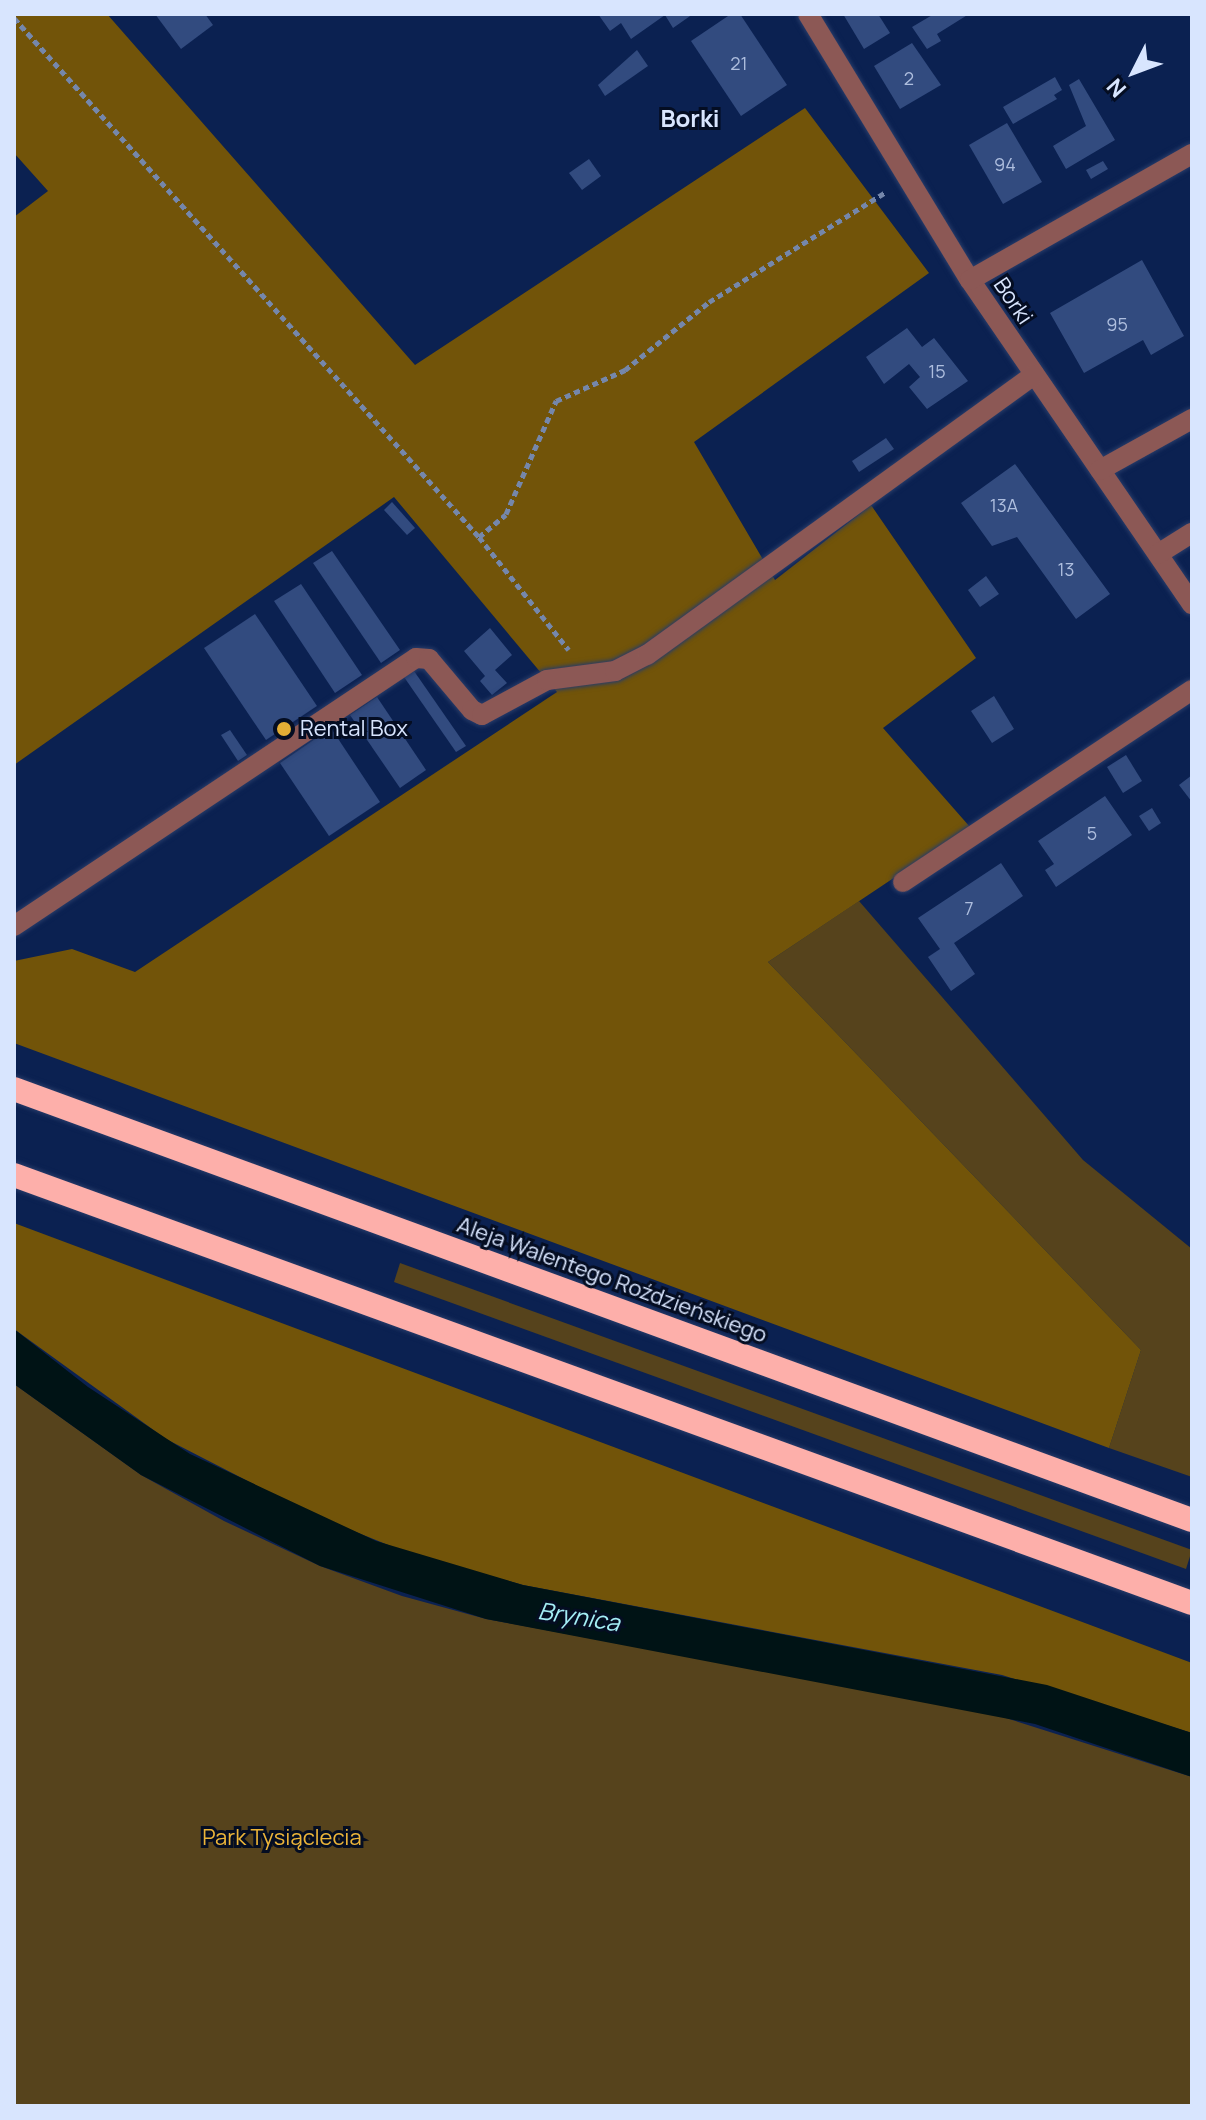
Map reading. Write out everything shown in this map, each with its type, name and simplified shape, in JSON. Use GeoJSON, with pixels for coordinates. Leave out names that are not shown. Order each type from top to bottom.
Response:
{"type":"FeatureCollection","features":[{"type":"Feature","properties":{"kind":"highway","name":"Aleja Walentego Roździeńskiego"},"geometry":{"type":"LineString","coordinates":[[14,1089],[1192,1520]]}},
{"type":"Feature","properties":{"kind":"highway"},"geometry":{"type":"LineString","coordinates":[[14,1175],[1192,1603]]}},
{"type":"Feature","properties":{"kind":"street","name":"Borki"},"geometry":{"type":"LineString","coordinates":[[808,14],[970,280],[1192,604]]}},
{"type":"Feature","properties":{"kind":"street"},"geometry":{"type":"LineString","coordinates":[[970,280],[1192,154]]}},
{"type":"Feature","properties":{"kind":"street"},"geometry":{"type":"LineString","coordinates":[[14,926],[416,658],[429,659],[482,715],[547,680],[615,671],[647,655],[1034,375]]}},
{"type":"Feature","properties":{"kind":"street"},"geometry":{"type":"LineString","coordinates":[[1100,470],[1192,419]]}},
{"type":"Feature","properties":{"kind":"street"},"geometry":{"type":"LineString","coordinates":[[1158,554],[1192,533]]}},
{"type":"Feature","properties":{"kind":"street"},"geometry":{"type":"LineString","coordinates":[[903,882],[1192,690]]}},
{"type":"Feature","properties":{"kind":"path"},"geometry":{"type":"LineString","coordinates":[[14,18],[479,537],[580,664],[583,674]]}},
{"type":"Feature","properties":{"kind":"path"},"geometry":{"type":"LineString","coordinates":[[479,537],[506,514],[556,401],[625,370],[709,302],[908,179]]}},
{"type":"Feature","properties":{"kind":"green space"},"geometry":{"type":"Polygon","coordinates":[[[859,901],[1083,1160],[1192,1249],[1192,1477],[1109,1448],[1141,1350],[768,962],[859,901]]]}},
{"type":"Feature","properties":{"kind":"green space"},"geometry":{"type":"Polygon","coordinates":[[[400,1263],[1192,1550],[1186,1569],[394,1282],[400,1263]]]}},
{"type":"Feature","properties":{"kind":"green space","name":"Park Tysiąclecia"},"geometry":{"type":"Polygon","coordinates":[[[14,1384],[141,1475],[224,1521],[320,1566],[402,1596],[486,1619],[990,1713],[1192,1777],[1192,2106],[14,2106],[14,1384]]]}},
{"type":"Feature","properties":{"kind":"shaded area"},"geometry":{"type":"Polygon","coordinates":[[[14,14],[107,14],[415,365],[805,108],[929,273],[694,442],[775,580],[871,505],[976,658],[883,728],[970,827],[768,962],[1141,1350],[1109,1448],[14,1043],[14,961],[72,949],[135,972],[557,692],[394,497],[14,765],[14,217],[48,191],[14,153],[14,14]]]}},
{"type":"Feature","properties":{"kind":"shaded area"},"geometry":{"type":"Polygon","coordinates":[[[14,1223],[1192,1663],[1192,1733],[1002,1675],[523,1585],[408,1553],[314,1515],[166,1439],[14,1329],[14,1223]]]}},
{"type":"Feature","properties":{"kind":"water","name":"Brynica"},"geometry":{"type":"Polygon","coordinates":[[[14,1329],[88,1387],[190,1454],[376,1541],[523,1585],[1047,1685],[1192,1733],[1192,1777],[1035,1724],[486,1619],[320,1566],[141,1475],[14,1384],[14,1329]]]}},
{"type":"Feature","properties":{"kind":"building"},"geometry":{"type":"Polygon","coordinates":[[[155,14],[205,14],[213,25],[181,49],[155,14]]]}},
{"type":"Feature","properties":{"kind":"building"},"geometry":{"type":"Polygon","coordinates":[[[598,14],[693,14],[673,28],[665,15],[631,39],[621,23],[610,31],[598,14]]]}},
{"type":"Feature","properties":{"kind":"building"},"geometry":{"type":"Polygon","coordinates":[[[731,14],[740,14],[787,85],[741,116],[691,41],[731,14]]]}},
{"type":"Feature","properties":{"kind":"building"},"geometry":{"type":"Polygon","coordinates":[[[843,14],[878,14],[890,33],[864,49],[843,14]]]}},
{"type":"Feature","properties":{"kind":"building"},"geometry":{"type":"Polygon","coordinates":[[[934,14],[969,14],[937,34],[941,41],[927,49],[912,27],[934,14]]]}},
{"type":"Feature","properties":{"kind":"building"},"geometry":{"type":"Polygon","coordinates":[[[912,43],[941,85],[900,109],[874,66],[912,43]]]}},
{"type":"Feature","properties":{"kind":"building"},"geometry":{"type":"Polygon","coordinates":[[[637,50],[648,66],[605,96],[598,85],[637,50]]]}},
{"type":"Feature","properties":{"kind":"building"},"geometry":{"type":"Polygon","coordinates":[[[1055,77],[1062,90],[1054,95],[1057,99],[1013,124],[1003,107],[1055,77]]]}},
{"type":"Feature","properties":{"kind":"building"},"geometry":{"type":"Polygon","coordinates":[[[1079,79],[1115,140],[1066,169],[1053,146],[1086,126],[1069,85],[1079,79]]]}},
{"type":"Feature","properties":{"kind":"building"},"geometry":{"type":"Polygon","coordinates":[[[1007,123],[1042,182],[1003,204],[969,145],[1007,123]]]}},
{"type":"Feature","properties":{"kind":"building"},"geometry":{"type":"Polygon","coordinates":[[[589,159],[601,176],[582,190],[569,173],[589,159]]]}},
{"type":"Feature","properties":{"kind":"building"},"geometry":{"type":"Polygon","coordinates":[[[1103,161],[1108,169],[1091,179],[1086,170],[1103,161]]]}},
{"type":"Feature","properties":{"kind":"building"},"geometry":{"type":"Polygon","coordinates":[[[1142,260],[1184,336],[1151,355],[1143,340],[1084,373],[1050,313],[1142,260]]]}},
{"type":"Feature","properties":{"kind":"building"},"geometry":{"type":"Polygon","coordinates":[[[907,328],[922,347],[934,338],[968,381],[927,409],[909,387],[920,377],[909,364],[884,384],[866,357],[907,328]]]}},
{"type":"Feature","properties":{"kind":"building"},"geometry":{"type":"Polygon","coordinates":[[[886,438],[894,449],[859,472],[852,461],[886,438]]]}},
{"type":"Feature","properties":{"kind":"building"},"geometry":{"type":"Polygon","coordinates":[[[1015,464],[1110,594],[1076,619],[1017,537],[992,546],[961,503],[1015,464]]]}},
{"type":"Feature","properties":{"kind":"building"},"geometry":{"type":"Polygon","coordinates":[[[392,502],[415,528],[407,535],[384,510],[392,502]]]}},
{"type":"Feature","properties":{"kind":"building"},"geometry":{"type":"Polygon","coordinates":[[[332,551],[400,650],[381,663],[313,563],[332,551]]]}},
{"type":"Feature","properties":{"kind":"building"},"geometry":{"type":"Polygon","coordinates":[[[986,576],[999,594],[980,607],[968,590],[986,576]]]}},
{"type":"Feature","properties":{"kind":"building"},"geometry":{"type":"Polygon","coordinates":[[[301,584],[362,675],[335,693],[274,601],[301,584]]]}},
{"type":"Feature","properties":{"kind":"building"},"geometry":{"type":"Polygon","coordinates":[[[255,614],[317,706],[266,740],[204,648],[255,614]]]}},
{"type":"Feature","properties":{"kind":"building"},"geometry":{"type":"Polygon","coordinates":[[[490,628],[512,655],[495,670],[507,683],[492,695],[480,681],[485,676],[464,651],[490,628]]]}},
{"type":"Feature","properties":{"kind":"building"},"geometry":{"type":"Polygon","coordinates":[[[414,671],[466,746],[456,752],[404,677],[414,671]]]}},
{"type":"Feature","properties":{"kind":"building"},"geometry":{"type":"Polygon","coordinates":[[[994,696],[1014,729],[992,743],[971,711],[994,696]]]}},
{"type":"Feature","properties":{"kind":"building"},"geometry":{"type":"Polygon","coordinates":[[[377,697],[426,770],[400,788],[350,715],[377,697]]]}},
{"type":"Feature","properties":{"kind":"building"},"geometry":{"type":"Polygon","coordinates":[[[331,728],[380,802],[329,836],[280,763],[331,728]]]}},
{"type":"Feature","properties":{"kind":"building"},"geometry":{"type":"Polygon","coordinates":[[[230,730],[247,755],[238,761],[221,735],[230,730]]]}},
{"type":"Feature","properties":{"kind":"building"},"geometry":{"type":"Polygon","coordinates":[[[1126,755],[1142,781],[1123,793],[1107,767],[1126,755]]]}},
{"type":"Feature","properties":{"kind":"building"},"geometry":{"type":"Polygon","coordinates":[[[1192,775],[1192,802],[1179,785],[1192,775]]]}},
{"type":"Feature","properties":{"kind":"building"},"geometry":{"type":"Polygon","coordinates":[[[1105,796],[1132,835],[1056,887],[1045,870],[1054,864],[1038,841],[1105,796]]]}},
{"type":"Feature","properties":{"kind":"building"},"geometry":{"type":"Polygon","coordinates":[[[1152,808],[1161,823],[1149,831],[1139,816],[1152,808]]]}},
{"type":"Feature","properties":{"kind":"building"},"geometry":{"type":"Polygon","coordinates":[[[1001,863],[1023,896],[954,943],[975,974],[951,991],[928,957],[940,949],[918,918],[1001,863]]]}},
{"type":"Feature","properties":{"kind":"place","name":"Rental Box"},"geometry":{"type":"Point","coordinates":[284,729]}},
{"type":"Feature","properties":{"kind":"district","name":"Borki"},"geometry":{"type":"Point","coordinates":[690,118]}}]}
